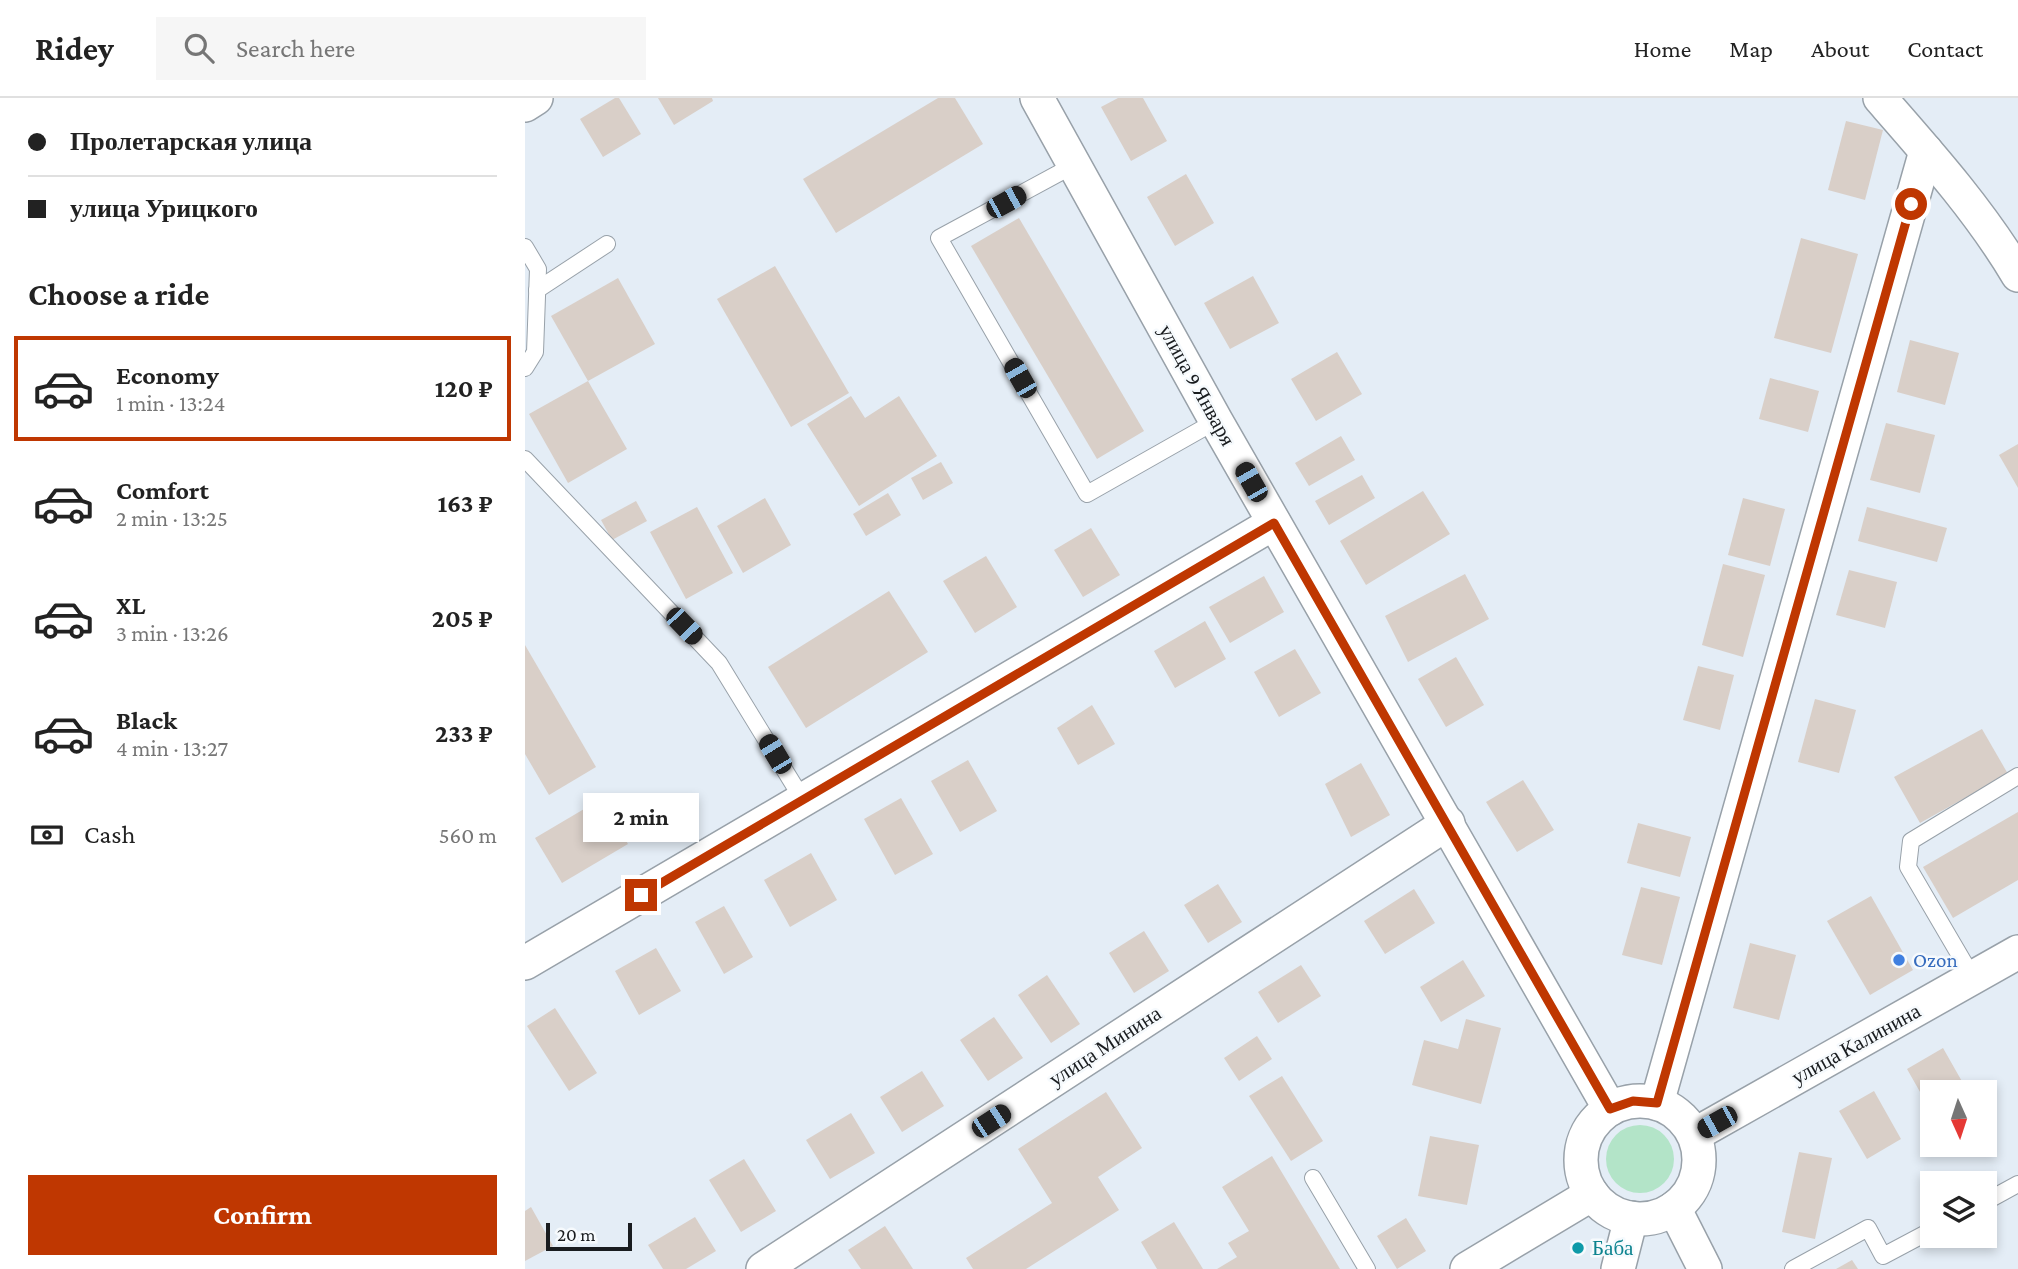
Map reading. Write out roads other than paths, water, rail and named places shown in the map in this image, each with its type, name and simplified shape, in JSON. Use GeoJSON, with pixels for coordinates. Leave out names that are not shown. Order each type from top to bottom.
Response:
{"type":"FeatureCollection","features":[{"type":"Feature","properties":{"kind":"street"},"geometry":{"type":"LineString","coordinates":[[525,105],[536,98]]}},
{"type":"Feature","properties":{"kind":"street","name":"улица 9 Января"},"geometry":{"type":"LineString","coordinates":[[1037,98],[1216,421],[1610,1109]]}},
{"type":"Feature","properties":{"kind":"street"},"geometry":{"type":"LineString","coordinates":[[1880,98],[1997,240],[2018,275]]}},
{"type":"Feature","properties":{"kind":"street"},"geometry":{"type":"LineString","coordinates":[[1657,1103],[1926,151]]}},
{"type":"Feature","properties":{"kind":"street"},"geometry":{"type":"LineString","coordinates":[[525,963],[1274,523]]}},
{"type":"Feature","properties":{"kind":"street","name":"улица Минина"},"geometry":{"type":"LineString","coordinates":[[763,1269],[1448,823]]}},
{"type":"Feature","properties":{"kind":"street","name":"улица Калинина"},"geometry":{"type":"LineString","coordinates":[[1694,1135],[2018,952]]}},
{"type":"Feature","properties":{"kind":"street"},"geometry":{"type":"LineString","coordinates":[[1633,1101],[1657,1103],[1679,1115],[1694,1135],[1699,1166],[1695,1182],[1686,1197],[1674,1208],[1660,1215],[1631,1218],[1609,1210],[1592,1194],[1583,1177],[1581,1157],[1585,1138],[1595,1122],[1610,1109],[1633,1101]]}},
{"type":"Feature","properties":{"kind":"street"},"geometry":{"type":"LineString","coordinates":[[1467,1269],[1592,1194]]}},
{"type":"Feature","properties":{"kind":"street"},"geometry":{"type":"LineString","coordinates":[[1674,1208],[1705,1269]]}},
{"type":"Feature","properties":{"kind":"street"},"geometry":{"type":"LineString","coordinates":[[1618,1269],[1631,1218]]}},
{"type":"Feature","properties":{"kind":"lane"},"geometry":{"type":"LineString","coordinates":[[1074,165],[939,238],[1087,494],[1216,421]]}},
{"type":"Feature","properties":{"kind":"lane"},"geometry":{"type":"LineString","coordinates":[[537,290],[607,244]]}},
{"type":"Feature","properties":{"kind":"lane"},"geometry":{"type":"LineString","coordinates":[[525,247],[538,269],[535,352],[525,368]]}},
{"type":"Feature","properties":{"kind":"lane"},"geometry":{"type":"LineString","coordinates":[[525,460],[719,663],[803,800]]}},
{"type":"Feature","properties":{"kind":"lane"},"geometry":{"type":"LineString","coordinates":[[1973,978],[1908,867],[1911,841],[2018,776]]}},
{"type":"Feature","properties":{"kind":"lane"},"geometry":{"type":"LineString","coordinates":[[1313,1178],[1367,1269]]}},
{"type":"Feature","properties":{"kind":"lane"},"geometry":{"type":"LineString","coordinates":[[1997,1195],[2018,1184]]}},
{"type":"Feature","properties":{"kind":"lane"},"geometry":{"type":"LineString","coordinates":[[1793,1269],[1868,1228],[1883,1256],[1920,1236]]}},
{"type":"Feature","properties":{"kind":"place","name":"Ozon"},"geometry":{"type":"Point","coordinates":[1899,960]}},
{"type":"Feature","properties":{"kind":"place","name":"Баба"},"geometry":{"type":"Point","coordinates":[1578,1248]}}]}
